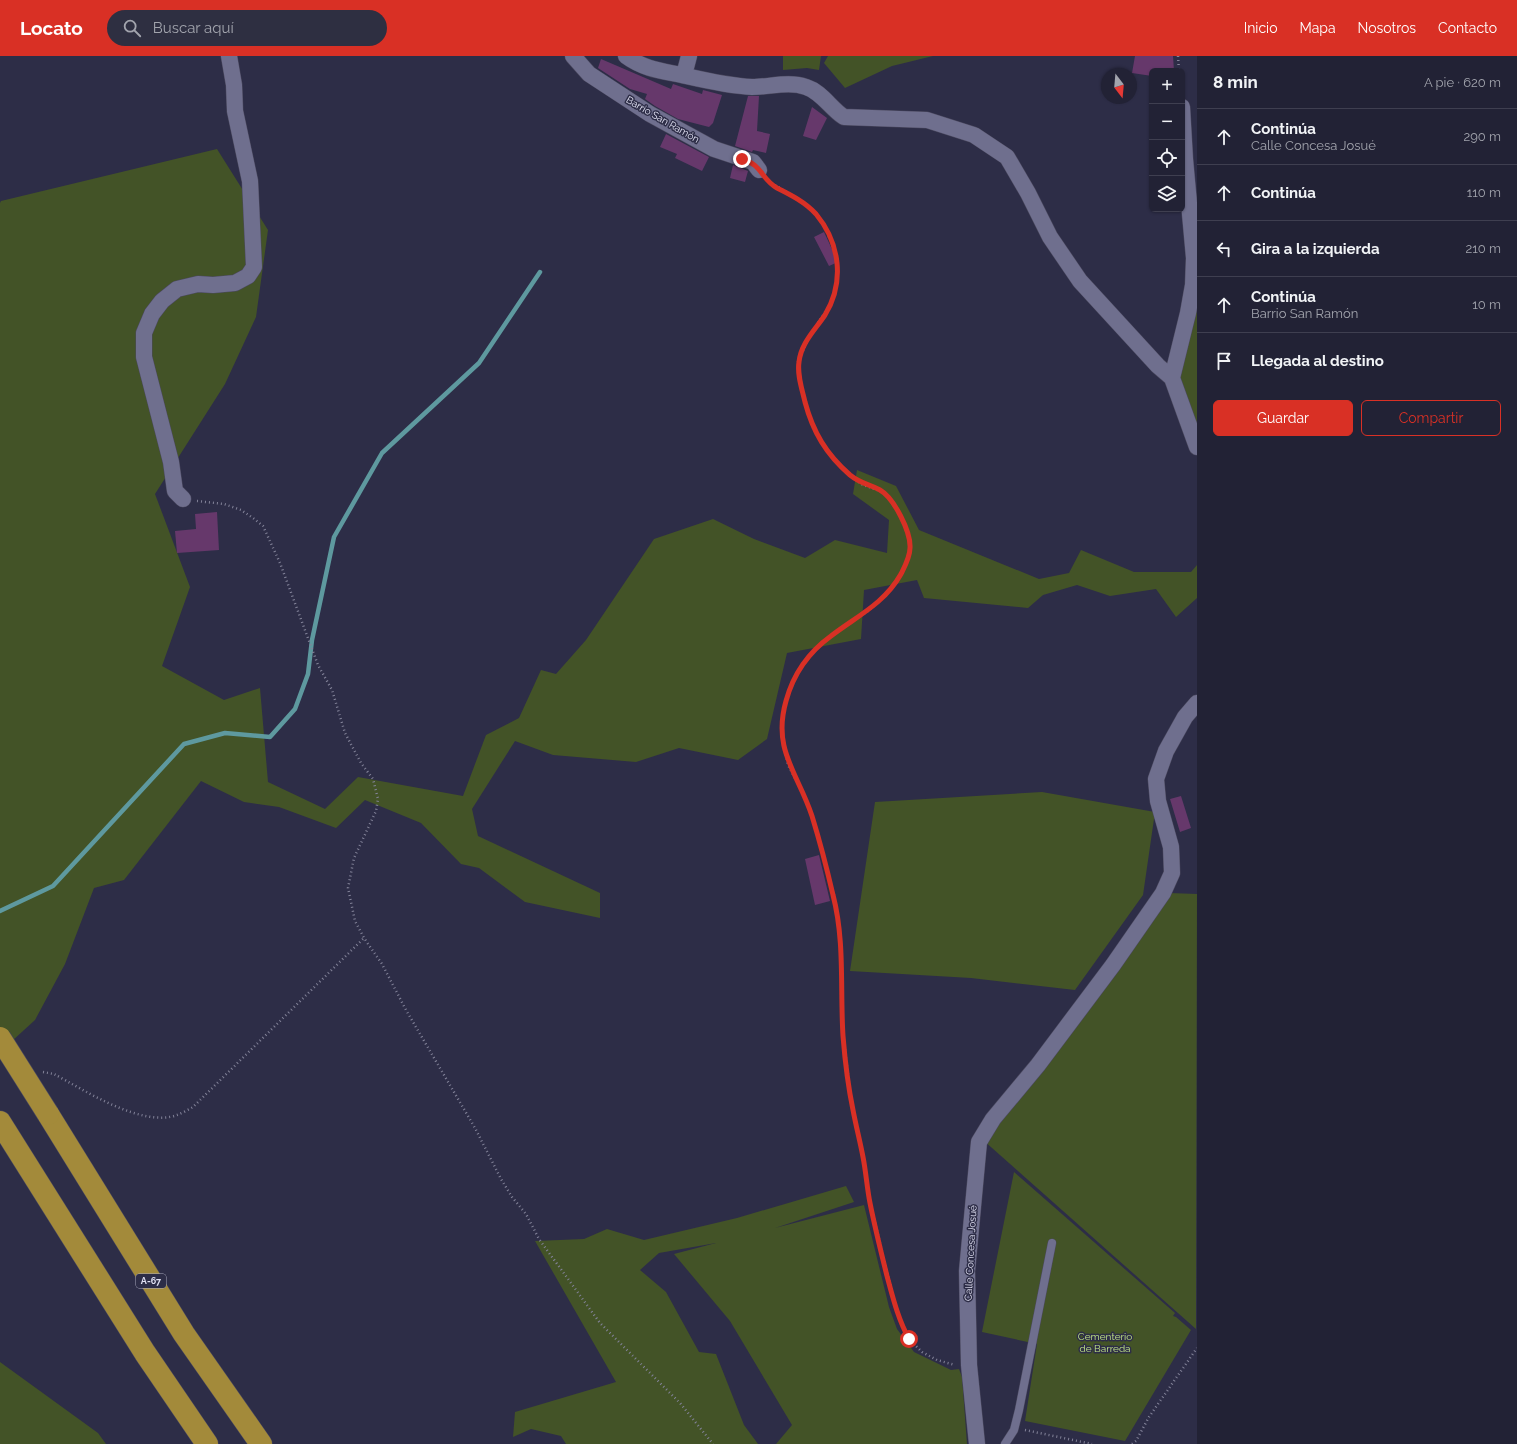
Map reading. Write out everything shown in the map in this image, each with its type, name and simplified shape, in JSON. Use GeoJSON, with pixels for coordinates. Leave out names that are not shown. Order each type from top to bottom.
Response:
{"type":"FeatureCollection","features":[{"type":"Feature","properties":{"kind":"highway","name":"A-67"},"geometry":{"type":"LineString","coordinates":[[0,1038],[184,1334],[261,1444]]}},
{"type":"Feature","properties":{"kind":"highway"},"geometry":{"type":"LineString","coordinates":[[5,1130],[145,1353],[207,1444]]}},
{"type":"Feature","properties":{"kind":"street"},"geometry":{"type":"LineString","coordinates":[[183,499],[175,491],[170,455],[144,357],[144,334],[152,314],[162,301],[177,289],[198,284],[213,286],[235,283],[248,276],[254,267],[250,181],[234,112],[234,85],[229,56]]}},
{"type":"Feature","properties":{"kind":"street","name":"Barrio San Ramón"},"geometry":{"type":"LineString","coordinates":[[573,56],[589,74],[650,114],[714,149],[753,162],[759,170]]}},
{"type":"Feature","properties":{"kind":"street"},"geometry":{"type":"LineString","coordinates":[[626,56],[649,68],[734,85],[771,86],[791,84],[808,87],[818,93],[844,118],[927,120],[974,135],[1007,157],[1028,193],[1050,237],[1080,281],[1158,366],[1172,378],[1197,447]]}},
{"type":"Feature","properties":{"kind":"street"},"geometry":{"type":"LineString","coordinates":[[684,75],[689,56]]}},
{"type":"Feature","properties":{"kind":"street"},"geometry":{"type":"LineString","coordinates":[[1172,378],[1188,313],[1193,285],[1194,258],[1184,140]]}},
{"type":"Feature","properties":{"kind":"street","name":"Calle Concesa Josué"},"geometry":{"type":"LineString","coordinates":[[977,1444],[969,1365],[967,1271],[979,1142],[993,1119],[1038,1065],[1113,965],[1163,893],[1172,873],[1171,847],[1158,801],[1156,779],[1166,751],[1185,717],[1197,703]]}},
{"type":"Feature","properties":{"kind":"lane"},"geometry":{"type":"LineString","coordinates":[[1006,1444],[1014,1430],[1052,1243]]}},
{"type":"Feature","properties":{"kind":"path"},"geometry":{"type":"LineString","coordinates":[[1178,56],[1179,68]]}},
{"type":"Feature","properties":{"kind":"path"},"geometry":{"type":"LineString","coordinates":[[759,170],[770,184],[798,198],[815,213],[824,225],[837,256],[836,280],[831,303],[809,337],[799,360],[799,374],[812,426],[825,448],[848,474],[861,484],[880,490],[888,497],[902,517],[910,543],[910,553],[906,563],[899,578],[886,595],[868,611],[829,637],[811,654],[798,671],[785,703],[781,730],[788,765],[801,789],[813,818],[834,898],[840,933],[843,1033],[852,1108],[863,1155],[869,1199],[898,1315],[909,1339],[922,1352],[937,1360],[956,1365],[969,1365]]}},
{"type":"Feature","properties":{"kind":"path"},"geometry":{"type":"LineString","coordinates":[[183,499],[224,504],[241,510],[263,526],[280,563],[318,665],[332,690],[345,733],[361,763],[373,779],[378,799],[376,811],[354,858],[348,888],[355,921],[364,938],[382,964],[406,1010],[475,1128],[501,1179],[512,1197],[526,1214],[539,1239],[600,1323],[680,1403],[714,1444]]}},
{"type":"Feature","properties":{"kind":"path"},"geometry":{"type":"LineString","coordinates":[[36,1071],[54,1074],[134,1113],[157,1118],[176,1116],[193,1107],[364,938]]}},
{"type":"Feature","properties":{"kind":"path"},"geometry":{"type":"LineString","coordinates":[[1132,1444],[1136,1441],[1149,1417],[1197,1348]]}},
{"type":"Feature","properties":{"kind":"path"},"geometry":{"type":"LineString","coordinates":[[1014,1430],[1035,1431],[1092,1444]]}},
{"type":"Feature","properties":{"kind":"green space"},"geometry":{"type":"Polygon","coordinates":[[[783,56],[821,56],[819,70],[807,68],[783,70],[783,56]]]}},
{"type":"Feature","properties":{"kind":"green space"},"geometry":{"type":"Polygon","coordinates":[[[828,56],[933,56],[892,66],[845,88],[824,63],[828,56]]]}},
{"type":"Feature","properties":{"kind":"green space"},"geometry":{"type":"Polygon","coordinates":[[[217,149],[268,230],[256,317],[225,384],[155,494],[190,587],[162,666],[224,700],[260,688],[268,782],[325,809],[358,777],[463,796],[486,735],[519,718],[541,670],[556,674],[586,640],[654,539],[713,519],[754,539],[805,558],[835,540],[887,553],[889,520],[853,494],[857,470],[896,486],[919,530],[1039,579],[1069,573],[1081,550],[1134,572],[1191,572],[1197,565],[1197,598],[1176,617],[1156,589],[1110,596],[1077,585],[1043,595],[1028,608],[924,598],[917,580],[864,590],[861,639],[787,653],[767,739],[738,760],[679,748],[636,762],[553,755],[515,741],[472,809],[478,836],[600,893],[600,918],[525,902],[479,868],[461,864],[421,823],[365,800],[336,828],[279,807],[244,802],[201,781],[124,880],[94,888],[65,964],[35,1020],[0,1052],[0,203],[1,201],[217,149]]]}},
{"type":"Feature","properties":{"kind":"green space"},"geometry":{"type":"Polygon","coordinates":[[[1197,258],[1197,432],[1180,378],[1197,258]]]}},
{"type":"Feature","properties":{"kind":"green space"},"geometry":{"type":"Polygon","coordinates":[[[1042,792],[1155,812],[1143,895],[1075,990],[971,978],[850,971],[875,802],[1042,792]]]}},
{"type":"Feature","properties":{"kind":"green space"},"geometry":{"type":"Polygon","coordinates":[[[1169,893],[1197,894],[1196,1329],[983,1140],[1169,893]]]}},
{"type":"Feature","properties":{"kind":"green space","name":"Cementerio de Barreda"},"geometry":{"type":"Polygon","coordinates":[[[1014,1172],[1175,1313],[1173,1316],[1191,1330],[1125,1441],[1025,1421],[1037,1344],[982,1332],[1014,1172]]]}},
{"type":"Feature","properties":{"kind":"green space"},"geometry":{"type":"Polygon","coordinates":[[[846,1186],[854,1202],[775,1228],[864,1205],[889,1307],[897,1329],[914,1352],[951,1370],[959,1369],[962,1377],[967,1444],[776,1444],[792,1425],[730,1321],[674,1254],[716,1243],[659,1253],[640,1270],[666,1292],[699,1352],[716,1354],[744,1425],[758,1444],[566,1444],[561,1436],[531,1429],[513,1437],[515,1412],[616,1382],[535,1241],[584,1239],[607,1229],[644,1240],[737,1218],[846,1186]]]}},
{"type":"Feature","properties":{"kind":"green space"},"geometry":{"type":"Polygon","coordinates":[[[0,1362],[98,1433],[106,1444],[0,1444],[0,1362]]]}},
{"type":"Feature","properties":{"kind":"building"},"geometry":{"type":"Polygon","coordinates":[[[1135,56],[1173,56],[1174,68],[1149,68],[1149,76],[1137,74],[1137,68],[1133,68],[1135,56]]]}},
{"type":"Feature","properties":{"kind":"building"},"geometry":{"type":"Polygon","coordinates":[[[601,59],[671,89],[673,84],[702,94],[703,90],[722,95],[713,123],[709,127],[678,119],[655,106],[645,99],[647,94],[630,89],[598,68],[601,59]]]}},
{"type":"Feature","properties":{"kind":"building"},"geometry":{"type":"Polygon","coordinates":[[[748,96],[759,96],[757,131],[770,134],[766,153],[753,150],[752,152],[735,146],[748,96]]]}},
{"type":"Feature","properties":{"kind":"building"},"geometry":{"type":"Polygon","coordinates":[[[812,107],[827,118],[816,140],[803,136],[812,107]]]}},
{"type":"Feature","properties":{"kind":"building"},"geometry":{"type":"Polygon","coordinates":[[[666,134],[709,157],[702,171],[675,158],[677,154],[660,147],[666,134]]]}},
{"type":"Feature","properties":{"kind":"building"},"geometry":{"type":"Polygon","coordinates":[[[733,165],[748,171],[745,182],[730,178],[733,165]]]}},
{"type":"Feature","properties":{"kind":"building"},"geometry":{"type":"Polygon","coordinates":[[[824,232],[838,262],[829,266],[814,237],[824,232]]]}},
{"type":"Feature","properties":{"kind":"building"},"geometry":{"type":"Polygon","coordinates":[[[217,512],[219,550],[177,553],[175,531],[196,529],[195,514],[217,512]]]}},
{"type":"Feature","properties":{"kind":"building"},"geometry":{"type":"Polygon","coordinates":[[[1181,796],[1191,828],[1180,832],[1170,799],[1181,796]]]}},
{"type":"Feature","properties":{"kind":"building"},"geometry":{"type":"Polygon","coordinates":[[[819,855],[830,901],[815,905],[805,859],[819,855]]]}},
{"type":"Feature","properties":{"kind":"waterway"},"geometry":{"type":"LineString","coordinates":[[0,911],[53,886],[184,744],[225,733],[270,737],[295,709],[308,674],[312,640],[334,537],[382,453],[479,363],[540,272]]}},
{"type":"Feature","properties":{"kind":"route"},"geometry":{"type":"LineString","coordinates":[[742,159],[753,162],[770,184],[798,198],[804,205],[815,213],[824,225],[837,256],[838,264],[831,303],[825,315],[809,337],[799,360],[799,374],[805,401],[812,426],[825,448],[848,474],[861,484],[880,490],[888,497],[902,517],[910,543],[910,553],[906,563],[899,578],[886,595],[868,611],[829,637],[811,654],[798,671],[790,687],[785,703],[781,730],[784,752],[788,765],[796,778],[813,818],[834,898],[840,933],[843,1033],[852,1108],[863,1155],[869,1199],[876,1230],[898,1315],[909,1339]]}}]}
